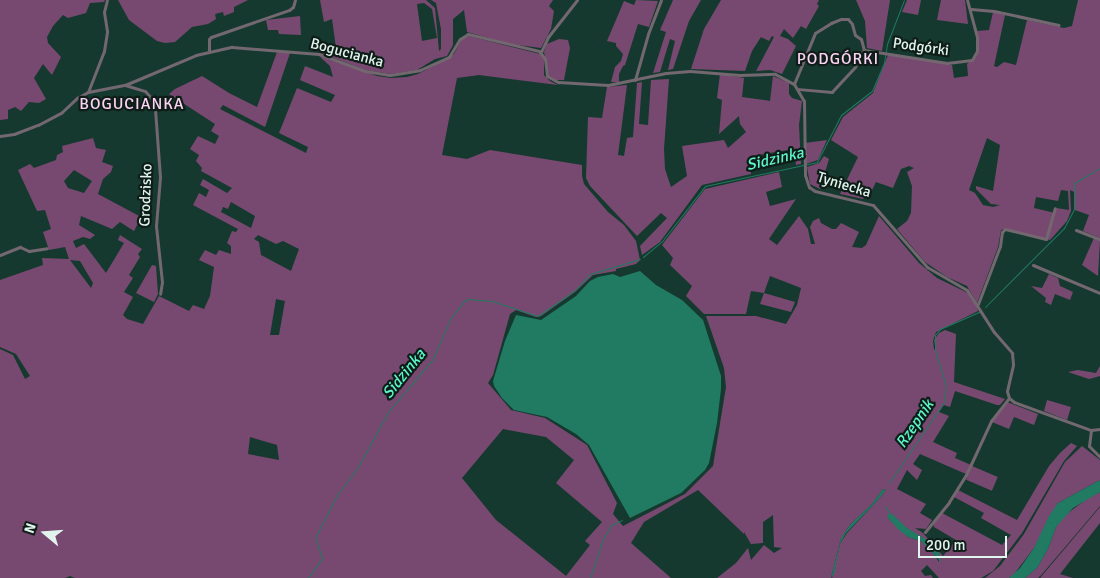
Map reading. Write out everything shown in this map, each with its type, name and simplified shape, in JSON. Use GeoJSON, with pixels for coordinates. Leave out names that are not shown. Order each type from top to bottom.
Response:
{"type":"FeatureCollection","features":[{"type":"Feature","properties":{"kind":"street"},"geometry":{"type":"LineString","coordinates":[[88,92],[104,51],[106,31],[104,12],[107,0]]}},
{"type":"Feature","properties":{"kind":"street"},"geometry":{"type":"LineString","coordinates":[[209,50],[209,39],[211,37],[289,10],[293,7],[295,0]]}},
{"type":"Feature","properties":{"kind":"street"},"geometry":{"type":"LineString","coordinates":[[577,0],[548,37],[541,52],[545,59],[547,76],[554,81],[601,85],[666,73],[695,71],[740,75],[770,73],[786,79],[799,89],[832,92],[855,66],[860,54],[864,50],[861,39],[855,35],[852,24],[848,19],[831,23],[812,38],[794,84]]}},
{"type":"Feature","properties":{"kind":"street"},"geometry":{"type":"LineString","coordinates":[[635,80],[648,34],[661,0]]}},
{"type":"Feature","properties":{"kind":"street","name":"Podgórki"},"geometry":{"type":"LineString","coordinates":[[864,50],[947,63],[972,60],[977,51],[977,37],[967,0]]}},
{"type":"Feature","properties":{"kind":"street"},"geometry":{"type":"LineString","coordinates":[[970,9],[1059,25]]}},
{"type":"Feature","properties":{"kind":"street","name":"Bogucianka"},"geometry":{"type":"LineString","coordinates":[[0,136],[14,134],[38,125],[62,112],[77,98],[88,92],[124,85],[209,50],[248,47],[310,52],[366,71],[390,75],[420,70],[449,57],[460,39],[466,35],[541,52]]}},
{"type":"Feature","properties":{"kind":"street","name":"Grodzisko"},"geometry":{"type":"LineString","coordinates":[[124,85],[145,91],[153,100],[155,109],[160,177],[156,226],[162,282],[160,294]]}},
{"type":"Feature","properties":{"kind":"street","name":"Tyniecka"},"geometry":{"type":"LineString","coordinates":[[799,89],[805,104],[803,124],[806,182],[813,190],[867,202],[876,207],[922,262],[939,275],[967,290],[1012,353],[1013,362],[1008,389],[1009,398]]}},
{"type":"Feature","properties":{"kind":"street"},"geometry":{"type":"LineString","coordinates":[[980,308],[1000,246],[1002,232],[1005,229],[1046,239],[1055,208]]}},
{"type":"Feature","properties":{"kind":"street"},"geometry":{"type":"LineString","coordinates":[[1076,230],[1100,239]]}},
{"type":"Feature","properties":{"kind":"street"},"geometry":{"type":"LineString","coordinates":[[0,255],[20,246],[29,251],[47,248]]}},
{"type":"Feature","properties":{"kind":"street"},"geometry":{"type":"LineString","coordinates":[[1033,265],[1100,292]]}},
{"type":"Feature","properties":{"kind":"street"},"geometry":{"type":"LineString","coordinates":[[925,532],[966,475],[991,421],[1009,398],[1020,405],[1091,430],[1100,429]]}},
{"type":"Feature","properties":{"kind":"street"},"geometry":{"type":"LineString","coordinates":[[1091,430],[1088,441],[1090,448],[1100,457]]}},
{"type":"Feature","properties":{"kind":"street"},"geometry":{"type":"LineString","coordinates":[[1084,442],[1088,441]]}},
{"type":"Feature","properties":{"kind":"shaded area"},"geometry":{"type":"Polygon","coordinates":[[[0,0],[105,0],[104,2],[90,3],[86,13],[68,18],[63,15],[53,26],[47,37],[48,43],[61,57],[52,75],[43,64],[34,78],[46,99],[39,103],[29,102],[21,111],[15,107],[8,110],[8,119],[0,120],[0,0]]]}},
{"type":"Feature","properties":{"kind":"shaded area"},"geometry":{"type":"Polygon","coordinates":[[[118,0],[248,0],[234,7],[234,12],[224,16],[223,12],[215,14],[216,19],[208,24],[192,27],[175,42],[165,43],[157,41],[129,20],[118,0]]]}},
{"type":"Feature","properties":{"kind":"shaded area"},"geometry":{"type":"Polygon","coordinates":[[[320,0],[426,0],[435,8],[439,51],[441,49],[441,29],[436,3],[431,0],[553,0],[549,6],[554,11],[551,29],[541,48],[510,44],[467,32],[464,10],[453,19],[453,45],[447,56],[435,59],[417,70],[391,74],[365,70],[319,52],[337,55],[332,19],[324,22],[320,0]],[[424,3],[417,4],[422,41],[437,38],[432,9],[424,3]]]}},
{"type":"Feature","properties":{"kind":"shaded area"},"geometry":{"type":"Polygon","coordinates":[[[636,0],[658,1],[649,27],[638,24],[625,65],[619,74],[619,82],[611,82],[615,67],[621,61],[623,54],[616,46],[616,43],[607,41],[624,1],[634,5],[636,0]]]}},
{"type":"Feature","properties":{"kind":"shaded area"},"geometry":{"type":"Polygon","coordinates":[[[673,0],[701,0],[689,21],[673,69],[668,70],[675,41],[670,39],[660,72],[653,73],[666,32],[660,30],[673,0]]]}},
{"type":"Feature","properties":{"kind":"shaded area"},"geometry":{"type":"Polygon","coordinates":[[[721,0],[819,0],[817,4],[819,6],[806,29],[801,26],[793,38],[784,29],[780,36],[788,39],[796,46],[782,74],[770,70],[756,71],[774,37],[772,36],[769,41],[761,37],[752,51],[745,71],[691,69],[704,29],[721,0]]]}},
{"type":"Feature","properties":{"kind":"shaded area"},"geometry":{"type":"Polygon","coordinates":[[[856,0],[890,0],[882,51],[867,48],[865,21],[856,0]]]}},
{"type":"Feature","properties":{"kind":"shaded area"},"geometry":{"type":"Polygon","coordinates":[[[907,0],[921,0],[918,15],[902,12],[907,0]]]}},
{"type":"Feature","properties":{"kind":"shaded area"},"geometry":{"type":"Polygon","coordinates":[[[941,0],[965,0],[968,24],[937,20],[941,0]]]}},
{"type":"Feature","properties":{"kind":"shaded area"},"geometry":{"type":"Polygon","coordinates":[[[1078,0],[1100,0],[1100,238],[1083,231],[1089,215],[1075,210],[1074,192],[1070,190],[1071,211],[1067,221],[1050,240],[1005,229],[1001,230],[998,247],[977,303],[967,286],[947,277],[925,262],[897,229],[907,221],[911,213],[912,186],[907,172],[914,168],[909,166],[901,169],[893,188],[876,182],[871,192],[863,199],[840,194],[858,157],[831,140],[843,117],[873,93],[888,55],[952,65],[954,78],[968,76],[967,64],[977,55],[977,31],[989,30],[993,12],[1005,15],[994,66],[997,67],[1004,62],[1016,65],[1027,20],[1064,28],[1072,26],[1078,0]],[[987,138],[969,190],[975,193],[983,205],[993,207],[1000,205],[991,204],[976,189],[976,186],[993,191],[1000,145],[987,138]],[[1061,190],[1058,201],[1036,197],[1034,208],[1055,213],[1056,208],[1069,210],[1068,191],[1061,190]]]}},
{"type":"Feature","properties":{"kind":"shaded area"},"geometry":{"type":"Polygon","coordinates":[[[300,16],[301,35],[279,34],[278,30],[268,30],[266,20],[300,16]]]}},
{"type":"Feature","properties":{"kind":"shaded area"},"geometry":{"type":"Polygon","coordinates":[[[469,36],[540,54],[544,59],[544,75],[558,85],[479,75],[457,78],[442,155],[467,159],[490,150],[582,165],[584,184],[608,212],[624,225],[636,241],[640,260],[636,264],[616,269],[616,271],[593,275],[575,292],[541,316],[536,317],[516,310],[510,314],[493,375],[488,383],[511,410],[545,418],[587,445],[617,503],[613,514],[623,526],[685,494],[713,466],[726,387],[724,368],[706,316],[756,316],[786,324],[797,305],[801,288],[770,276],[764,293],[751,291],[746,314],[704,314],[686,296],[692,286],[670,265],[673,258],[662,245],[705,189],[779,172],[782,187],[766,192],[770,206],[796,199],[769,239],[777,245],[799,216],[808,229],[811,244],[815,244],[810,227],[813,221],[819,218],[821,223],[832,229],[836,229],[841,223],[859,232],[852,247],[862,248],[866,245],[879,216],[919,263],[937,278],[968,293],[977,307],[978,311],[936,332],[933,341],[934,349],[936,351],[934,340],[939,333],[945,330],[956,334],[954,382],[1005,399],[1000,405],[997,405],[955,391],[950,407],[944,405],[939,412],[949,416],[933,442],[957,453],[955,458],[971,465],[966,474],[920,454],[913,464],[922,470],[917,480],[907,470],[897,489],[926,504],[920,513],[932,520],[926,529],[915,528],[923,533],[943,556],[956,540],[934,527],[933,523],[942,513],[1002,545],[1011,535],[981,518],[984,513],[954,497],[958,490],[1017,520],[1049,466],[1071,443],[1077,446],[1064,461],[1022,533],[993,571],[981,578],[939,578],[927,565],[921,571],[925,576],[931,575],[933,578],[832,578],[840,544],[847,533],[886,490],[883,489],[873,503],[850,525],[841,538],[831,578],[717,578],[736,563],[748,548],[751,560],[764,545],[774,553],[782,548],[774,547],[773,515],[763,522],[763,543],[751,544],[744,532],[744,534],[698,490],[644,522],[631,543],[671,578],[75,578],[70,576],[65,578],[0,578],[0,349],[13,355],[25,379],[30,376],[16,354],[0,347],[0,280],[43,265],[42,258],[69,259],[65,247],[49,250],[43,232],[51,229],[45,210],[37,211],[18,170],[30,164],[34,168],[56,160],[57,155],[63,152],[62,146],[93,138],[96,148],[106,150],[102,162],[113,166],[111,172],[103,179],[98,194],[141,217],[134,231],[120,222],[112,229],[81,216],[79,225],[95,235],[90,239],[83,237],[73,241],[76,248],[84,244],[106,273],[124,243],[118,240],[120,235],[142,249],[138,254],[140,257],[129,275],[133,278],[124,292],[133,297],[123,315],[127,319],[143,324],[159,296],[189,311],[193,305],[204,309],[210,296],[214,267],[199,260],[205,250],[216,255],[219,250],[231,254],[231,246],[227,243],[232,231],[236,232],[238,229],[193,205],[199,193],[206,197],[209,190],[200,185],[203,179],[227,193],[232,188],[201,171],[202,168],[196,161],[199,155],[190,149],[198,136],[215,144],[219,136],[211,131],[215,124],[169,94],[175,89],[202,76],[229,93],[257,107],[277,52],[290,53],[265,127],[223,105],[220,109],[306,153],[308,147],[279,133],[297,88],[331,102],[335,95],[300,80],[305,66],[333,77],[330,66],[319,56],[377,76],[391,78],[407,77],[418,74],[454,54],[462,39],[469,36]],[[74,170],[64,181],[68,188],[84,193],[92,181],[74,170]],[[231,202],[228,209],[223,207],[221,212],[251,228],[255,216],[231,202]],[[258,235],[254,239],[259,242],[261,255],[291,271],[299,249],[283,241],[276,244],[258,235]],[[70,260],[91,288],[93,283],[80,261],[70,260]],[[276,299],[270,335],[279,335],[285,301],[276,299]],[[503,429],[462,478],[496,520],[566,576],[590,545],[585,541],[602,522],[556,483],[574,460],[546,437],[503,429]],[[250,437],[248,454],[279,460],[277,445],[250,437]],[[888,518],[908,537],[921,541],[929,547],[939,562],[939,553],[903,525],[888,518]]]}},
{"type":"Feature","properties":{"kind":"shaded area"},"geometry":{"type":"Polygon","coordinates":[[[559,39],[568,40],[570,48],[564,80],[554,80],[549,76],[544,52],[547,44],[559,39]]]}},
{"type":"Feature","properties":{"kind":"shaded area"},"geometry":{"type":"Polygon","coordinates":[[[915,40],[944,50],[938,55],[913,50],[912,41],[915,40]]]}},
{"type":"Feature","properties":{"kind":"shaded area"},"geometry":{"type":"Polygon","coordinates":[[[720,74],[744,78],[742,97],[770,101],[773,76],[789,83],[789,94],[792,98],[802,101],[799,125],[801,164],[796,165],[794,149],[751,156],[751,174],[702,185],[660,242],[642,255],[640,246],[667,218],[661,213],[637,236],[590,186],[586,178],[588,117],[602,118],[607,87],[627,85],[618,155],[624,156],[627,138],[633,137],[637,83],[642,82],[639,124],[648,125],[651,80],[669,79],[664,149],[665,169],[671,187],[687,176],[682,146],[724,140],[728,148],[746,132],[740,124],[739,116],[719,134],[722,100],[717,98],[720,74]]]}},
{"type":"Feature","properties":{"kind":"shaded area"},"geometry":{"type":"Polygon","coordinates":[[[827,140],[818,160],[806,164],[805,143],[827,140]]]}},
{"type":"Feature","properties":{"kind":"shaded area"},"geometry":{"type":"Polygon","coordinates":[[[824,156],[829,159],[820,189],[810,184],[807,167],[819,163],[824,156]]]}},
{"type":"Feature","properties":{"kind":"shaded area"},"geometry":{"type":"Polygon","coordinates":[[[1094,238],[1100,240],[1098,276],[1082,265],[1094,238]]]}},
{"type":"Feature","properties":{"kind":"shaded area"},"geometry":{"type":"Polygon","coordinates":[[[152,265],[156,266],[158,294],[154,302],[136,293],[152,265]]]}},
{"type":"Feature","properties":{"kind":"shaded area"},"geometry":{"type":"Polygon","coordinates":[[[640,271],[656,285],[682,300],[703,320],[721,376],[721,389],[717,423],[709,463],[705,470],[681,493],[630,518],[589,445],[576,434],[547,417],[514,410],[502,398],[493,381],[505,341],[516,315],[541,320],[576,296],[590,281],[598,277],[613,274],[620,277],[640,271]]]}},
{"type":"Feature","properties":{"kind":"shaded area"},"geometry":{"type":"Polygon","coordinates":[[[1049,274],[1058,278],[1060,286],[1073,292],[1070,300],[1055,294],[1051,305],[1045,302],[1046,298],[1031,286],[1042,288],[1049,274]]]}},
{"type":"Feature","properties":{"kind":"shaded area"},"geometry":{"type":"Polygon","coordinates":[[[764,293],[795,302],[791,312],[760,304],[764,293]]]}},
{"type":"Feature","properties":{"kind":"shaded area"},"geometry":{"type":"Polygon","coordinates":[[[1100,366],[1100,376],[1089,379],[1068,372],[1078,370],[1096,373],[1100,366]]]}},
{"type":"Feature","properties":{"kind":"shaded area"},"geometry":{"type":"Polygon","coordinates":[[[1047,400],[1071,407],[1067,420],[1044,411],[1047,400]]]}},
{"type":"Feature","properties":{"kind":"shaded area"},"geometry":{"type":"Polygon","coordinates":[[[1007,402],[1038,414],[1034,425],[1014,417],[1009,429],[992,422],[1007,402]]]}},
{"type":"Feature","properties":{"kind":"shaded area"},"geometry":{"type":"Polygon","coordinates":[[[1082,446],[1100,460],[1100,480],[1058,503],[1034,548],[1014,574],[1009,578],[985,578],[1000,566],[1024,534],[1065,462],[1082,446]]]}},
{"type":"Feature","properties":{"kind":"shaded area"},"geometry":{"type":"Polygon","coordinates":[[[972,466],[998,477],[992,491],[966,480],[972,466]]]}},
{"type":"Feature","properties":{"kind":"shaded area"},"geometry":{"type":"Polygon","coordinates":[[[1100,480],[1100,492],[1073,508],[1056,527],[1048,549],[1037,568],[1025,578],[1009,578],[1020,568],[1034,548],[1049,516],[1058,503],[1100,480]]]}},
{"type":"Feature","properties":{"kind":"shaded area"},"geometry":{"type":"Polygon","coordinates":[[[883,489],[886,490],[846,533],[840,544],[834,574],[831,578],[841,538],[850,525],[873,503],[883,489]]]}},
{"type":"Feature","properties":{"kind":"shaded area"},"geometry":{"type":"Polygon","coordinates":[[[1100,492],[1100,506],[1043,573],[1038,578],[1025,578],[1037,568],[1048,549],[1056,527],[1064,516],[1088,498],[1100,492]]]}},
{"type":"Feature","properties":{"kind":"shaded area"},"geometry":{"type":"Polygon","coordinates":[[[1100,507],[1100,523],[1060,574],[1073,578],[1040,578],[1100,507]]]}},
{"type":"Feature","properties":{"kind":"shaded area"},"geometry":{"type":"Polygon","coordinates":[[[888,514],[892,514],[907,528],[929,541],[939,553],[941,562],[921,541],[908,537],[899,530],[888,518],[888,514]]]}},
{"type":"Feature","properties":{"kind":"waterway","name":"Sidzinka"},"geometry":{"type":"LineString","coordinates":[[643,257],[663,240],[705,186],[817,162],[841,115],[872,91],[884,63],[887,44],[904,0]]}},
{"type":"Feature","properties":{"kind":"waterway","name":"Rzepnik"},"geometry":{"type":"LineString","coordinates":[[985,307],[1064,228],[1074,209],[1074,183],[1100,168]]}},
{"type":"Feature","properties":{"kind":"waterway","name":"Sidzinka"},"geometry":{"type":"LineString","coordinates":[[308,578],[322,558],[315,538],[337,495],[358,467],[388,412],[433,359],[450,319],[464,301],[468,299],[492,301],[538,316],[575,290],[590,274],[640,259]]}},
{"type":"Feature","properties":{"kind":"waterway","name":"Rzepnik"},"geometry":{"type":"LineString","coordinates":[[889,483],[944,402],[946,386],[935,350],[935,335],[940,329],[979,312]]}},
{"type":"Feature","properties":{"kind":"waterway"},"geometry":{"type":"LineString","coordinates":[[885,506],[890,514]]}},
{"type":"Feature","properties":{"kind":"waterway"},"geometry":{"type":"LineString","coordinates":[[590,578],[603,539],[611,525],[622,520]]}},
{"type":"Feature","properties":{"kind":"district","name":"PODGÓRKI"},"geometry":{"type":"Point","coordinates":[838,59]}},
{"type":"Feature","properties":{"kind":"district","name":"BOGUCIANKA"},"geometry":{"type":"Point","coordinates":[132,104]}}]}
